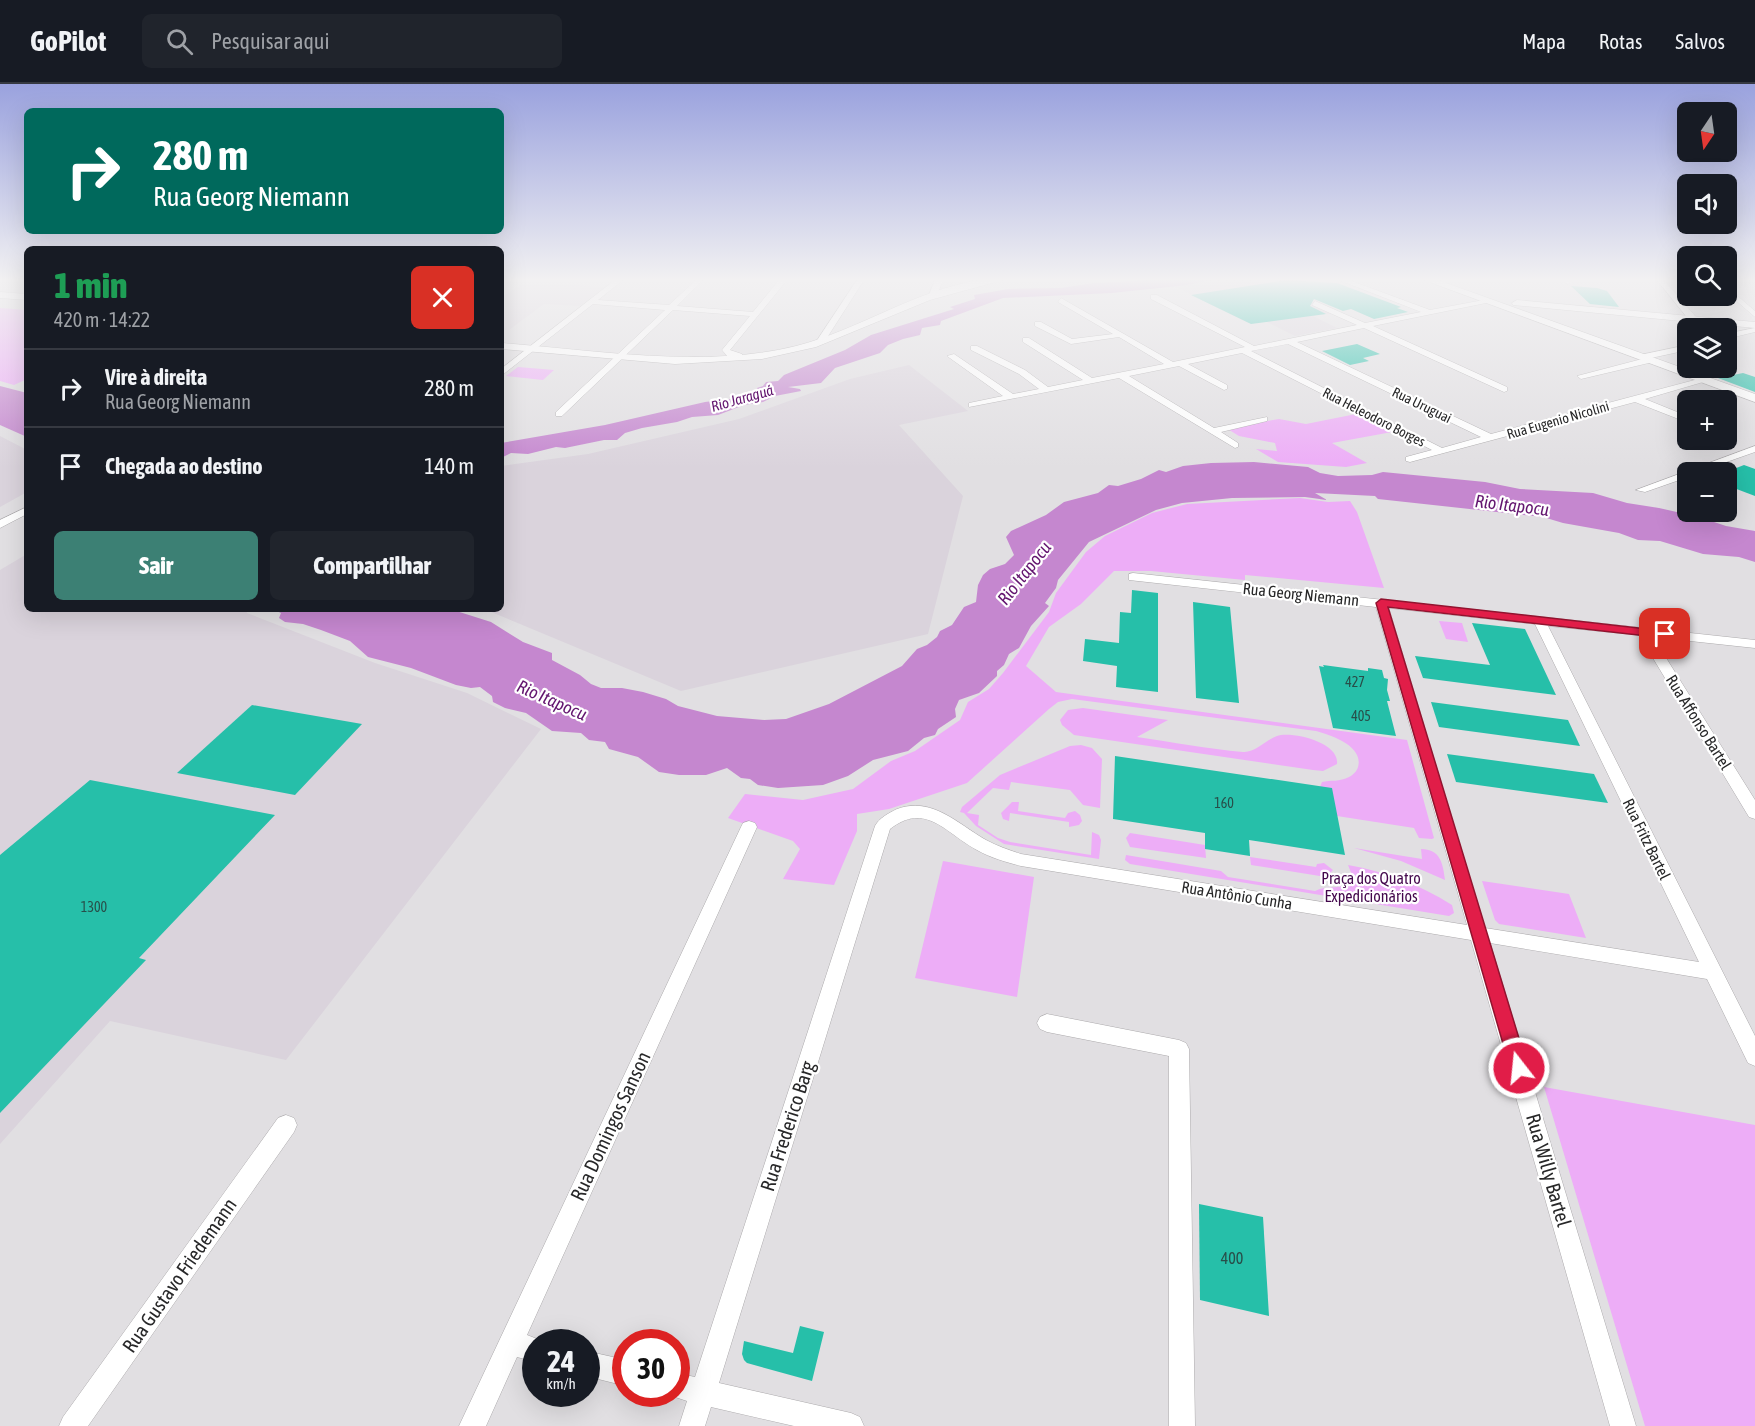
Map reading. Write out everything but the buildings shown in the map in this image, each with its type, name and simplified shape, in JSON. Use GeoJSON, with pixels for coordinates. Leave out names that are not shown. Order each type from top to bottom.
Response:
{"type":"FeatureCollection","features":[{"type":"Feature","properties":{"kind":"main road"},"geometry":{"type":"LineString","coordinates":[[504,346],[690,360],[800,348],[818,343]]}},
{"type":"Feature","properties":{"kind":"main road"},"geometry":{"type":"LineString","coordinates":[[1604,343],[1677,370]]}},
{"type":"Feature","properties":{"kind":"main road"},"geometry":{"type":"LineString","coordinates":[[1714,378],[1755,398]]}},
{"type":"Feature","properties":{"kind":"street"},"geometry":{"type":"LineString","coordinates":[[504,371],[539,343]]}},
{"type":"Feature","properties":{"kind":"street"},"geometry":{"type":"LineString","coordinates":[[559,414],[634,343]]}},
{"type":"Feature","properties":{"kind":"street"},"geometry":{"type":"LineString","coordinates":[[732,343],[726,350],[731,355],[739,356]]}},
{"type":"Feature","properties":{"kind":"street"},"geometry":{"type":"LineString","coordinates":[[1030,343],[1091,381]]}},
{"type":"Feature","properties":{"kind":"street"},"geometry":{"type":"LineString","coordinates":[[1135,343],[1224,387]]}},
{"type":"Feature","properties":{"kind":"street","name":"Rua Heleodoro Borges"},"geometry":{"type":"LineString","coordinates":[[1236,343],[1441,451]]}},
{"type":"Feature","properties":{"kind":"street"},"geometry":{"type":"LineString","coordinates":[[972,405],[1281,343]]}},
{"type":"Feature","properties":{"kind":"street","name":"Rua Uruguai"},"geometry":{"type":"LineString","coordinates":[[1292,343],[1491,438]]}},
{"type":"Feature","properties":{"kind":"street"},"geometry":{"type":"LineString","coordinates":[[1400,343],[1504,389]]}},
{"type":"Feature","properties":{"kind":"street"},"geometry":{"type":"LineString","coordinates":[[974,348],[1022,372],[1047,390]]}},
{"type":"Feature","properties":{"kind":"street"},"geometry":{"type":"LineString","coordinates":[[1581,376],[1677,350]]}},
{"type":"Feature","properties":{"kind":"street"},"geometry":{"type":"LineString","coordinates":[[951,356],[1011,397]]}},
{"type":"Feature","properties":{"kind":"street"},"geometry":{"type":"LineString","coordinates":[[1121,375],[1235,445]]}},
{"type":"Feature","properties":{"kind":"street","name":"Rua Eugenio Nicolini"},"geometry":{"type":"LineString","coordinates":[[1410,459],[1634,398],[1694,378]]}},
{"type":"Feature","properties":{"kind":"street"},"geometry":{"type":"LineString","coordinates":[[1634,398],[1677,415]]}},
{"type":"Feature","properties":{"kind":"street"},"geometry":{"type":"LineString","coordinates":[[1213,431],[1264,419]]}},
{"type":"Feature","properties":{"kind":"street"},"geometry":{"type":"LineString","coordinates":[[1719,462],[1755,449]]}},
{"type":"Feature","properties":{"kind":"street"},"geometry":{"type":"LineString","coordinates":[[1641,490],[1677,477]]}},
{"type":"Feature","properties":{"kind":"street"},"geometry":{"type":"LineString","coordinates":[[0,525],[24,512]]}},
{"type":"Feature","properties":{"kind":"street","name":"Rua Georg Niemann"},"geometry":{"type":"LineString","coordinates":[[1133,577],[1755,644]]}},
{"type":"Feature","properties":{"kind":"street","name":"Rua Willy Bartel"},"geometry":{"type":"LineString","coordinates":[[1381,603],[1623,1426]]}},
{"type":"Feature","properties":{"kind":"street","name":"Rua Fritz Bartel"},"geometry":{"type":"LineString","coordinates":[[1539,620],[1755,1057]]}},
{"type":"Feature","properties":{"kind":"street","name":"Rua Affonso Bartel"},"geometry":{"type":"LineString","coordinates":[[1643,632],[1755,813]]}},
{"type":"Feature","properties":{"kind":"street","name":"Rua Antônio Cunha"},"geometry":{"type":"LineString","coordinates":[[883,826],[893,817],[905,812],[931,813],[978,843],[1021,860],[1713,972]]}},
{"type":"Feature","properties":{"kind":"street","name":"Rua Frederico Barg"},"geometry":{"type":"LineString","coordinates":[[692,1426],[883,826]]}},
{"type":"Feature","properties":{"kind":"street","name":"Rua Domingos Sanson"},"geometry":{"type":"LineString","coordinates":[[472,1426],[749,827]]}},
{"type":"Feature","properties":{"kind":"street"},"geometry":{"type":"LineString","coordinates":[[1047,1023],[1179,1049],[1182,1426]]}},
{"type":"Feature","properties":{"kind":"street","name":"Rua Gustavo Friedemann"},"geometry":{"type":"LineString","coordinates":[[72,1426],[286,1125]]}},
{"type":"Feature","properties":{"kind":"street"},"geometry":{"type":"LineString","coordinates":[[509,1343],[522,1346]]}},
{"type":"Feature","properties":{"kind":"street"},"geometry":{"type":"LineString","coordinates":[[690,1389],[851,1426]]}},
{"type":"Feature","properties":{"kind":"shaded area"},"geometry":{"type":"Polygon","coordinates":[[[909,365],[968,411],[899,425],[963,496],[928,634],[681,691],[491,612],[504,612],[504,466],[588,454],[739,419],[850,379],[909,365]]]}},
{"type":"Feature","properties":{"kind":"shaded area"},"geometry":{"type":"Polygon","coordinates":[[[0,436],[24,448],[24,494],[0,507],[0,436]]]}},
{"type":"Feature","properties":{"kind":"shaded area"},"geometry":{"type":"Polygon","coordinates":[[[24,556],[24,612],[247,612],[375,663],[467,693],[541,729],[286,1060],[110,1021],[0,1144],[0,570],[24,556]]]}},
{"type":"Feature","properties":{"kind":"green space"},"geometry":{"type":"Polygon","coordinates":[[[0,343],[24,343],[24,380],[14,385],[0,381],[0,343]]]}},
{"type":"Feature","properties":{"kind":"green space"},"geometry":{"type":"Polygon","coordinates":[[[518,367],[554,370],[543,380],[506,376],[518,367]]]}},
{"type":"Feature","properties":{"kind":"green space"},"geometry":{"type":"Polygon","coordinates":[[[1356,414],[1392,432],[1332,443],[1367,463],[1346,467],[1278,462],[1256,449],[1277,451],[1275,443],[1239,436],[1226,428],[1279,419],[1306,424],[1356,414]]]}},
{"type":"Feature","properties":{"kind":"green space"},"geometry":{"type":"Polygon","coordinates":[[[1300,498],[1328,502],[1350,501],[1357,512],[1384,588],[1245,575],[1245,580],[1151,571],[1114,571],[1081,604],[1049,627],[1026,666],[1056,692],[1407,740],[1434,838],[1419,838],[1414,828],[1337,816],[1320,787],[1322,782],[1342,780],[1352,775],[1356,771],[1359,760],[1351,747],[1330,735],[1316,731],[1072,699],[1058,702],[1049,709],[967,783],[889,809],[857,814],[857,831],[834,885],[783,879],[800,849],[793,841],[728,818],[745,794],[803,800],[853,789],[891,761],[915,751],[960,720],[968,702],[989,689],[1049,612],[1056,593],[1086,552],[1105,536],[1152,513],[1187,504],[1300,498]]]}},
{"type":"Feature","properties":{"kind":"green space"},"geometry":{"type":"Polygon","coordinates":[[[1439,621],[1462,623],[1468,642],[1446,639],[1439,621]]]}},
{"type":"Feature","properties":{"kind":"green space"},"geometry":{"type":"Polygon","coordinates":[[[1083,708],[1168,720],[1137,737],[1217,749],[1247,752],[1277,736],[1303,737],[1323,744],[1331,750],[1336,756],[1337,764],[1323,771],[1313,770],[1074,735],[1062,725],[1060,720],[1068,710],[1083,708]]]}},
{"type":"Feature","properties":{"kind":"green space"},"geometry":{"type":"Polygon","coordinates":[[[1081,745],[1092,748],[1102,759],[1100,808],[1083,805],[1070,790],[1011,782],[1009,790],[993,788],[967,813],[979,815],[978,825],[998,838],[1091,855],[1092,832],[1099,835],[1101,840],[1099,859],[1004,844],[976,826],[964,813],[960,812],[962,807],[1000,775],[1070,746],[1081,745]]]}},
{"type":"Feature","properties":{"kind":"green space"},"geometry":{"type":"Polygon","coordinates":[[[1012,802],[1019,802],[1018,811],[1065,818],[1068,813],[1075,811],[1080,815],[1082,821],[1079,825],[1069,827],[1069,822],[1010,813],[1009,821],[1003,819],[1001,813],[1012,802]]]}},
{"type":"Feature","properties":{"kind":"green space"},"geometry":{"type":"Polygon","coordinates":[[[1130,833],[1205,845],[1206,858],[1130,847],[1126,838],[1130,833]]]}},
{"type":"Feature","properties":{"kind":"green space"},"geometry":{"type":"Polygon","coordinates":[[[1354,848],[1422,859],[1421,849],[1432,851],[1439,858],[1445,880],[1401,861],[1354,848]]]}},
{"type":"Feature","properties":{"kind":"green space","name":"Praça dos Quatro Expedicionários"},"geometry":{"type":"Polygon","coordinates":[[[1126,855],[1221,871],[1228,877],[1315,891],[1347,884],[1352,875],[1348,865],[1376,871],[1415,885],[1452,905],[1454,913],[1449,916],[1130,864],[1125,860],[1126,855]]]}},
{"type":"Feature","properties":{"kind":"green space"},"geometry":{"type":"Polygon","coordinates":[[[1250,857],[1316,867],[1317,864],[1324,863],[1333,870],[1326,877],[1251,865],[1250,857]]]}},
{"type":"Feature","properties":{"kind":"green space"},"geometry":{"type":"Polygon","coordinates":[[[943,861],[1034,877],[1017,997],[915,978],[943,861]]]}},
{"type":"Feature","properties":{"kind":"green space"},"geometry":{"type":"Polygon","coordinates":[[[1482,881],[1569,894],[1586,938],[1499,924],[1495,920],[1482,881]]]}},
{"type":"Feature","properties":{"kind":"green space"},"geometry":{"type":"Polygon","coordinates":[[[1544,1087],[1755,1125],[1755,1426],[1645,1426],[1544,1087]]]}},
{"type":"Feature","properties":{"kind":"water","name":"Rio Jaraguá"},"geometry":{"type":"Polygon","coordinates":[[[858,343],[894,343],[880,353],[835,368],[821,383],[788,387],[801,391],[775,396],[763,402],[744,405],[718,415],[692,417],[642,428],[625,433],[617,440],[604,440],[565,448],[556,447],[528,454],[511,453],[504,456],[504,442],[605,425],[705,402],[733,400],[734,397],[757,390],[766,382],[778,381],[784,375],[858,343]]]}},
{"type":"Feature","properties":{"kind":"water"},"geometry":{"type":"Polygon","coordinates":[[[0,386],[24,392],[24,436],[0,425],[0,386]]]}},
{"type":"Feature","properties":{"kind":"water","name":"Rio Itapocu"},"geometry":{"type":"Polygon","coordinates":[[[1254,462],[1308,467],[1320,473],[1338,476],[1372,475],[1383,472],[1485,482],[1520,489],[1593,493],[1627,503],[1677,512],[1677,522],[1714,522],[1755,531],[1755,562],[1739,557],[1703,554],[1660,541],[1638,540],[1619,533],[1543,517],[1378,499],[1375,496],[1315,493],[1327,500],[1305,497],[1232,498],[1182,503],[1156,510],[1089,542],[1058,580],[1056,588],[1045,603],[1049,606],[1031,626],[1019,648],[1009,654],[1004,665],[997,671],[997,676],[979,693],[959,700],[955,709],[956,717],[938,729],[935,735],[924,738],[908,751],[873,760],[848,776],[823,785],[778,788],[758,785],[750,779],[741,778],[727,768],[706,775],[659,772],[638,757],[609,749],[605,742],[589,740],[581,733],[552,731],[526,713],[505,708],[493,702],[492,696],[480,687],[456,685],[411,668],[368,657],[350,641],[303,624],[285,622],[279,618],[281,613],[279,612],[459,612],[491,622],[523,642],[552,653],[552,660],[601,688],[622,688],[643,692],[666,699],[678,706],[717,716],[764,720],[786,719],[829,704],[902,666],[917,649],[927,645],[937,637],[940,631],[952,625],[964,607],[976,602],[978,585],[983,575],[990,569],[1005,564],[1014,555],[1006,537],[1011,531],[1046,515],[1064,502],[1098,493],[1109,485],[1118,486],[1141,479],[1159,470],[1166,472],[1183,466],[1254,462]]]}},
{"type":"Feature","properties":{"kind":"route"},"geometry":{"type":"LineString","coordinates":[[1519,1068],[1381,603],[1665,634]]}}]}
